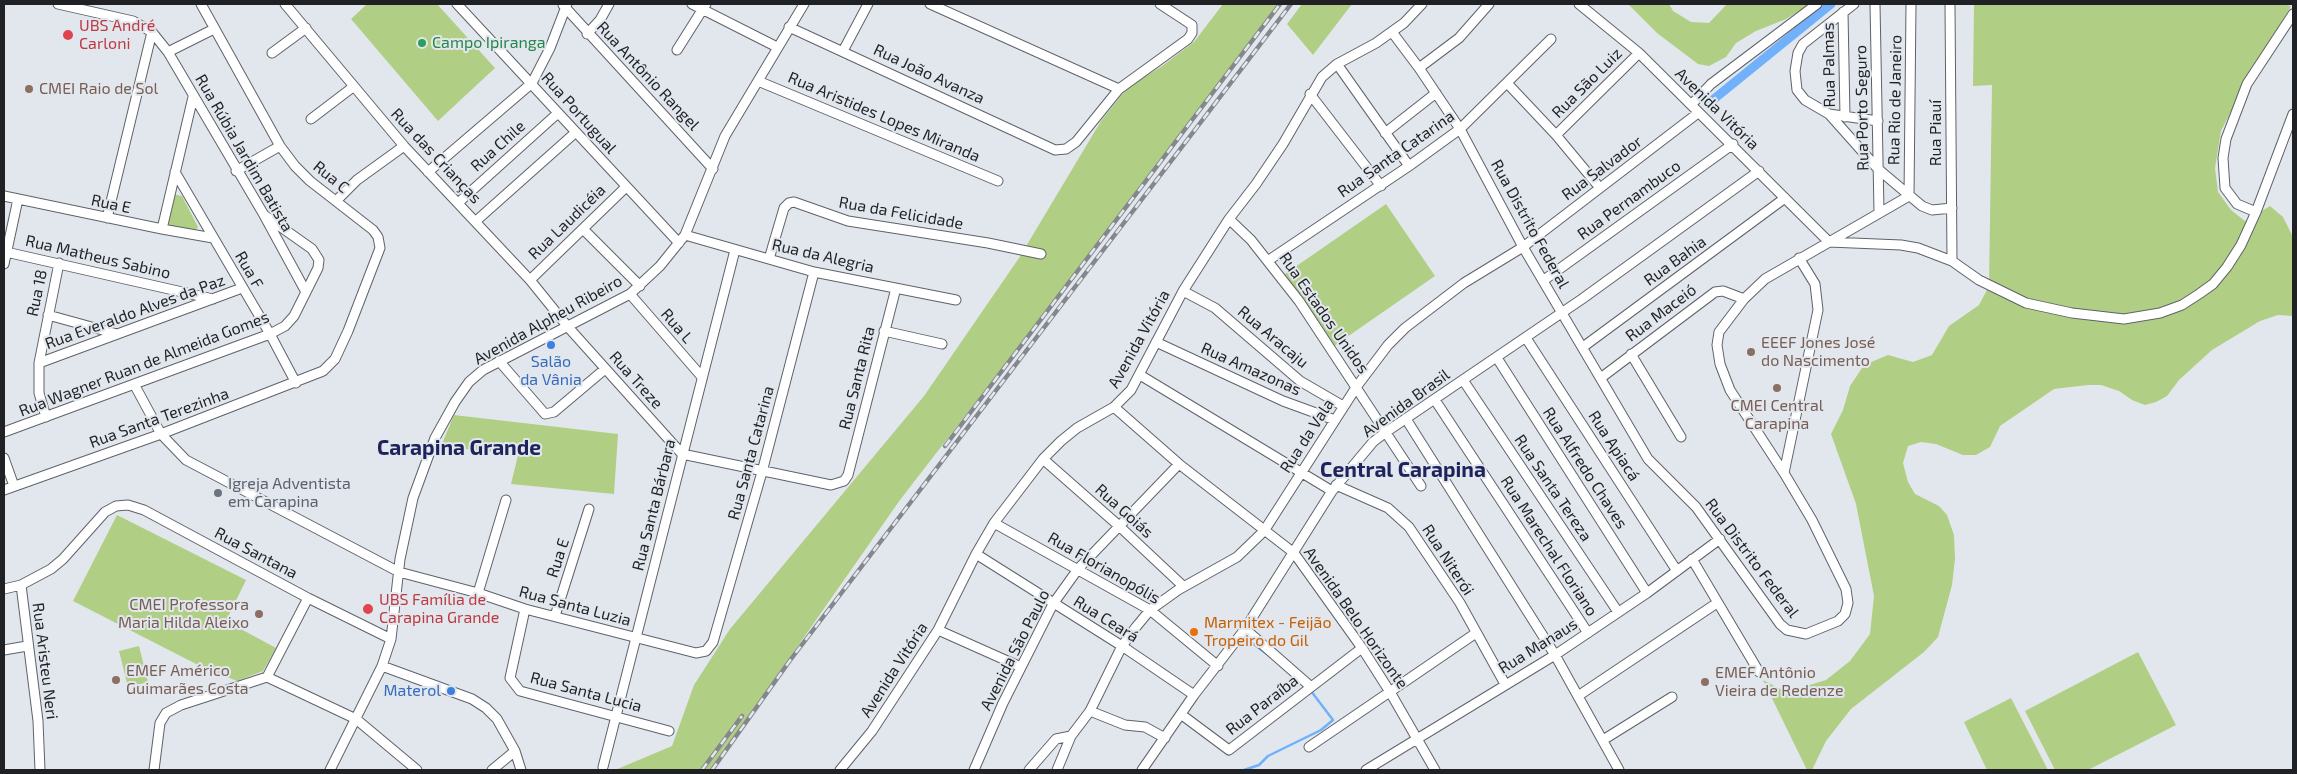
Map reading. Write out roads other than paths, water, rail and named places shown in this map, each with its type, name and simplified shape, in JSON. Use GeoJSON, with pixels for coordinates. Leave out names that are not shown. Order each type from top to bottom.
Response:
{"type":"FeatureCollection","features":[{"type":"Feature","properties":{"kind":"street"},"geometry":{"type":"LineString","coordinates":[[58,4],[134,21],[152,32],[107,218]]}},
{"type":"Feature","properties":{"kind":"street","name":"Rua C"},"geometry":{"type":"LineString","coordinates":[[201,4],[280,146],[295,166],[310,181],[373,230],[378,237],[380,248],[340,348],[330,365],[323,371]]}},
{"type":"Feature","properties":{"kind":"street","name":"Rua das Crianças"},"geometry":{"type":"LineString","coordinates":[[285,4],[404,146],[530,280],[568,327]]}},
{"type":"Feature","properties":{"kind":"street","name":"Rua Portugual"},"geometry":{"type":"LineString","coordinates":[[457,4],[679,243]]}},
{"type":"Feature","properties":{"kind":"street"},"geometry":{"type":"LineString","coordinates":[[587,34],[600,20],[609,4]]}},
{"type":"Feature","properties":{"kind":"street"},"geometry":{"type":"LineString","coordinates":[[692,4],[705,7],[777,47]]}},
{"type":"Feature","properties":{"kind":"street","name":"Avenida Alpheu Ribeiro"},"geometry":{"type":"LineString","coordinates":[[330,770],[382,666],[391,639],[399,572],[413,498],[436,438],[450,410],[469,382],[483,370],[630,294],[640,286],[679,243],[685,235],[726,136],[804,4]]}},
{"type":"Feature","properties":{"kind":"street"},"geometry":{"type":"LineString","coordinates":[[843,51],[868,4]]}},
{"type":"Feature","properties":{"kind":"street"},"geometry":{"type":"LineString","coordinates":[[930,4],[1119,89],[1188,39],[1193,28],[1189,22],[1160,4]]}},
{"type":"Feature","properties":{"kind":"street","name":"Avenida Vitória"},"geometry":{"type":"LineString","coordinates":[[840,770],[872,731],[938,630],[976,554],[994,523],[1042,460],[1060,441],[1077,428],[1114,407],[1124,399],[1140,376],[1183,291],[1228,219],[1277,152],[1310,94],[1322,77],[1337,64],[1392,32],[1404,23],[1422,4]]}},
{"type":"Feature","properties":{"kind":"street"},"geometry":{"type":"LineString","coordinates":[[1419,68],[1459,38],[1489,4]]}},
{"type":"Feature","properties":{"kind":"street","name":"Avenida Vitória"},"geometry":{"type":"LineString","coordinates":[[1579,4],[1639,53],[1698,113],[1733,144],[1829,242]]}},
{"type":"Feature","properties":{"kind":"street"},"geometry":{"type":"LineString","coordinates":[[1691,105],[1711,84],[1817,4]]}},
{"type":"Feature","properties":{"kind":"street"},"geometry":{"type":"LineString","coordinates":[[1844,12],[1854,4]]}},
{"type":"Feature","properties":{"kind":"street","name":"Rua Porto Seguro"},"geometry":{"type":"LineString","coordinates":[[1875,4],[1879,212]]}},
{"type":"Feature","properties":{"kind":"street","name":"Rua Rio de Janeiro"},"geometry":{"type":"LineString","coordinates":[[1909,196],[1911,4]]}},
{"type":"Feature","properties":{"kind":"street","name":"Rua Piauí"},"geometry":{"type":"LineString","coordinates":[[1950,4],[1952,261]]}},
{"type":"Feature","properties":{"kind":"street"},"geometry":{"type":"LineString","coordinates":[[428,172],[532,83],[550,48],[564,5]]}},
{"type":"Feature","properties":{"kind":"street","name":"Rua Antônio Rangel"},"geometry":{"type":"LineString","coordinates":[[564,5],[587,34],[713,168]]}},
{"type":"Feature","properties":{"kind":"street"},"geometry":{"type":"LineString","coordinates":[[677,50],[705,7]]}},
{"type":"Feature","properties":{"kind":"street","name":"Rua Palmas"},"geometry":{"type":"LineString","coordinates":[[1844,12],[1811,36],[1798,53],[1795,71],[1797,90],[1805,100],[1829,114],[1878,121]]}},
{"type":"Feature","properties":{"kind":"street","name":"Rua Palmas"},"geometry":{"type":"LineString","coordinates":[[1844,12],[1845,117]]}},
{"type":"Feature","properties":{"kind":"street"},"geometry":{"type":"LineString","coordinates":[[2256,212],[2237,204],[2225,188],[2223,158],[2226,138],[2247,84],[2293,14]]}},
{"type":"Feature","properties":{"kind":"street","name":"Rua João Avanza"},"geometry":{"type":"LineString","coordinates":[[789,27],[1055,150],[1066,149],[1076,142],[1119,89]]}},
{"type":"Feature","properties":{"kind":"street"},"geometry":{"type":"LineString","coordinates":[[168,52],[214,28]]}},
{"type":"Feature","properties":{"kind":"street"},"geometry":{"type":"LineString","coordinates":[[272,53],[306,28]]}},
{"type":"Feature","properties":{"kind":"street","name":"Rua Rúbia Jardim Batista"},"geometry":{"type":"LineString","coordinates":[[152,32],[168,52],[236,171],[264,215],[306,292]]}},
{"type":"Feature","properties":{"kind":"street","name":"Rua Distrito Federal"},"geometry":{"type":"LineString","coordinates":[[1392,32],[1460,129],[1523,246],[1602,377],[1648,459],[1696,507],[1780,624],[1787,630],[1806,634],[1838,621],[1846,614],[1848,603],[1846,589],[1812,520],[1730,390],[1720,364],[1717,345],[1719,332],[1744,299],[1765,279],[1909,196]]}},
{"type":"Feature","properties":{"kind":"street","name":"Rua Santa Catarina"},"geometry":{"type":"LineString","coordinates":[[1269,260],[1381,186],[1460,129],[1551,39]]}},
{"type":"Feature","properties":{"kind":"street","name":"Rua São Luiz"},"geometry":{"type":"LineString","coordinates":[[1556,135],[1639,53]]}},
{"type":"Feature","properties":{"kind":"street"},"geometry":{"type":"LineString","coordinates":[[1337,64],[1409,166]]}},
{"type":"Feature","properties":{"kind":"street","name":"Rua Aristides Lopes Miranda"},"geometry":{"type":"LineString","coordinates":[[758,81],[998,181]]}},
{"type":"Feature","properties":{"kind":"street","name":"Rua São Luiz"},"geometry":{"type":"LineString","coordinates":[[1507,83],[1556,135],[1600,188]]}},
{"type":"Feature","properties":{"kind":"street"},"geometry":{"type":"LineString","coordinates":[[311,119],[353,87]]}},
{"type":"Feature","properties":{"kind":"street"},"geometry":{"type":"LineString","coordinates":[[1385,133],[1436,93]]}},
{"type":"Feature","properties":{"kind":"street"},"geometry":{"type":"LineString","coordinates":[[1310,94],[1381,186]]}},
{"type":"Feature","properties":{"kind":"street"},"geometry":{"type":"LineString","coordinates":[[162,230],[193,97]]}},
{"type":"Feature","properties":{"kind":"street","name":"Rua Chile"},"geometry":{"type":"LineString","coordinates":[[458,203],[558,113]]}},
{"type":"Feature","properties":{"kind":"street","name":"Rua Salvador"},"geometry":{"type":"LineString","coordinates":[[1523,246],[1698,113]]}},
{"type":"Feature","properties":{"kind":"street"},"geometry":{"type":"LineString","coordinates":[[1829,114],[1878,169],[1922,206],[1932,210],[1952,208]]}},
{"type":"Feature","properties":{"kind":"street"},"geometry":{"type":"LineString","coordinates":[[1829,242],[1910,246],[1952,261],[1979,280],[2026,303],[2072,313],[2124,319],[2160,313],[2182,306],[2213,284],[2241,244],[2256,212],[2293,114]]}},
{"type":"Feature","properties":{"kind":"street"},"geometry":{"type":"LineString","coordinates":[[476,221],[576,132]]}},
{"type":"Feature","properties":{"kind":"street","name":"Rua Pernambuco"},"geometry":{"type":"LineString","coordinates":[[1544,280],[1733,144]]}},
{"type":"Feature","properties":{"kind":"street"},"geometry":{"type":"LineString","coordinates":[[236,171],[280,146]]}},
{"type":"Feature","properties":{"kind":"street"},"geometry":{"type":"LineString","coordinates":[[336,201],[357,180],[404,146]]}},
{"type":"Feature","properties":{"kind":"street","name":"Avenida Brasil"},"geometry":{"type":"LineString","coordinates":[[1142,770],[1194,696],[1245,629],[1334,488],[1373,442],[1562,313],[1759,171]]}},
{"type":"Feature","properties":{"kind":"street","name":"Rua F"},"geometry":{"type":"LineString","coordinates":[[175,172],[270,334],[296,383]]}},
{"type":"Feature","properties":{"kind":"street","name":"Rua Laudicéia"},"geometry":{"type":"LineString","coordinates":[[530,280],[626,187]]}},
{"type":"Feature","properties":{"kind":"street","name":"Rua E"},"geometry":{"type":"LineString","coordinates":[[4,196],[162,230],[213,238]]}},
{"type":"Feature","properties":{"kind":"street","name":"Rua Bahia"},"geometry":{"type":"LineString","coordinates":[[1583,347],[1785,198]]}},
{"type":"Feature","properties":{"kind":"street"},"geometry":{"type":"LineString","coordinates":[[4,264],[18,199]]}},
{"type":"Feature","properties":{"kind":"street","name":"Rua da Felicidade"},"geometry":{"type":"LineString","coordinates":[[769,259],[784,208],[789,203],[794,202],[848,221],[988,243],[1041,254]]}},
{"type":"Feature","properties":{"kind":"street","name":"Rua Wagner Ruan de Almeida Gomes"},"geometry":{"type":"LineString","coordinates":[[4,432],[270,334],[285,326],[294,316],[318,268],[318,255],[264,215]]}},
{"type":"Feature","properties":{"kind":"street","name":"Rua Estados Unidos"},"geometry":{"type":"LineString","coordinates":[[1228,219],[1269,260],[1299,301],[1421,486]]}},
{"type":"Feature","properties":{"kind":"street"},"geometry":{"type":"LineString","coordinates":[[583,229],[640,286]]}},
{"type":"Feature","properties":{"kind":"street","name":"Rua da Alegria"},"geometry":{"type":"LineString","coordinates":[[685,235],[814,272],[956,300]]}},
{"type":"Feature","properties":{"kind":"street","name":"Rua da Vala"},"geometry":{"type":"LineString","coordinates":[[1071,736],[1090,711],[1122,646],[1150,610],[1183,586],[1237,557],[1264,531],[1356,386],[1388,345],[1424,312],[1464,283],[1523,246]]}},
{"type":"Feature","properties":{"kind":"street","name":"Rua Santa Bárbara"},"geometry":{"type":"LineString","coordinates":[[603,767],[735,250]]}},
{"type":"Feature","properties":{"kind":"street","name":"Rua Matheus Sabino"},"geometry":{"type":"LineString","coordinates":[[6,252],[213,299]]}},
{"type":"Feature","properties":{"kind":"street"},"geometry":{"type":"LineString","coordinates":[[1784,473],[1818,310],[1815,284],[1799,258]]}},
{"type":"Feature","properties":{"kind":"street","name":"Rua 18"},"geometry":{"type":"LineString","coordinates":[[46,416],[39,393],[38,363],[59,263]]}},
{"type":"Feature","properties":{"kind":"street","name":"Rua Santa Catarina"},"geometry":{"type":"LineString","coordinates":[[713,642],[762,472],[814,272]]}},
{"type":"Feature","properties":{"kind":"street","name":"Rua Everaldo Alves da Paz"},"geometry":{"type":"LineString","coordinates":[[38,363],[242,288]]}},
{"type":"Feature","properties":{"kind":"street","name":"Rua Santa Rita"},"geometry":{"type":"LineString","coordinates":[[762,472],[831,485],[844,481],[848,475],[896,288]]}},
{"type":"Feature","properties":{"kind":"street","name":"Rua Aracaju"},"geometry":{"type":"LineString","coordinates":[[1183,291],[1216,308],[1300,381],[1343,406]]}},
{"type":"Feature","properties":{"kind":"street","name":"Rua Maceió"},"geometry":{"type":"LineString","coordinates":[[1602,377],[1715,292],[1723,291],[1744,299]]}},
{"type":"Feature","properties":{"kind":"street","name":"Rua L"},"geometry":{"type":"LineString","coordinates":[[630,294],[702,377]]}},
{"type":"Feature","properties":{"kind":"street"},"geometry":{"type":"LineString","coordinates":[[48,315],[118,334]]}},
{"type":"Feature","properties":{"kind":"street","name":"Rua Treze"},"geometry":{"type":"LineString","coordinates":[[568,327],[682,454]]}},
{"type":"Feature","properties":{"kind":"street"},"geometry":{"type":"LineString","coordinates":[[884,331],[942,344]]}},
{"type":"Feature","properties":{"kind":"street","name":"Rua Apiacá"},"geometry":{"type":"LineString","coordinates":[[1526,338],[1677,571]]}},
{"type":"Feature","properties":{"kind":"street","name":"Rua Amazonas"},"geometry":{"type":"LineString","coordinates":[[1156,342],[1283,401],[1335,420]]}},
{"type":"Feature","properties":{"kind":"street"},"geometry":{"type":"LineString","coordinates":[[1631,354],[1681,437]]}},
{"type":"Feature","properties":{"kind":"street","name":"Rua Alfredo Chaves"},"geometry":{"type":"LineString","coordinates":[[1497,358],[1647,593]]}},
{"type":"Feature","properties":{"kind":"street"},"geometry":{"type":"LineString","coordinates":[[499,361],[545,414],[554,412],[605,369]]}},
{"type":"Feature","properties":{"kind":"street","name":"Rua Santa Terezinha"},"geometry":{"type":"LineString","coordinates":[[4,490],[160,434],[323,371]]}},
{"type":"Feature","properties":{"kind":"street","name":"Rua Niterói"},"geometry":{"type":"LineString","coordinates":[[1140,376],[1301,473],[1334,488],[1388,508],[1399,516],[1425,550],[1460,603],[1506,684]]}},
{"type":"Feature","properties":{"kind":"street","name":"Rua Santa Tereza"},"geometry":{"type":"LineString","coordinates":[[1464,380],[1618,612]]}},
{"type":"Feature","properties":{"kind":"street","name":"Rua Santa Luzia"},"geometry":{"type":"LineString","coordinates":[[134,384],[160,434],[186,460],[399,572],[478,593],[525,609],[696,653],[706,651],[713,642]]}},
{"type":"Feature","properties":{"kind":"street","name":"Rua Marechal Floriano"},"geometry":{"type":"LineString","coordinates":[[1435,400],[1588,633]]}},
{"type":"Feature","properties":{"kind":"street","name":"Avenida Belo Horizonte"},"geometry":{"type":"LineString","coordinates":[[1114,407],[1179,464],[1294,553],[1362,648],[1435,770]]}},
{"type":"Feature","properties":{"kind":"street"},"geometry":{"type":"LineString","coordinates":[[1406,419],[1555,655],[1619,770]]}},
{"type":"Feature","properties":{"kind":"street"},"geometry":{"type":"LineString","coordinates":[[682,454],[762,472]]}},
{"type":"Feature","properties":{"kind":"street"},"geometry":{"type":"LineString","coordinates":[[4,458],[14,486]]}},
{"type":"Feature","properties":{"kind":"street","name":"Rua Goiás"},"geometry":{"type":"LineString","coordinates":[[1042,460],[1118,525],[1183,586]]}},
{"type":"Feature","properties":{"kind":"street","name":"Avenida São Paulo"},"geometry":{"type":"LineString","coordinates":[[974,770],[1021,667],[1053,604],[1078,569],[1118,525],[1179,464]]}},
{"type":"Feature","properties":{"kind":"street"},"geometry":{"type":"LineString","coordinates":[[478,593],[506,500]]}},
{"type":"Feature","properties":{"kind":"street","name":"Rua Santana"},"geometry":{"type":"LineString","coordinates":[[21,585],[37,578],[63,559],[105,512],[116,506],[128,505],[144,510],[308,598],[391,639]]}},
{"type":"Feature","properties":{"kind":"street","name":"Rua E"},"geometry":{"type":"LineString","coordinates":[[555,616],[589,509]]}},
{"type":"Feature","properties":{"kind":"street","name":"Rua Florianopólis"},"geometry":{"type":"LineString","coordinates":[[994,523],[1150,610],[1218,666]]}},
{"type":"Feature","properties":{"kind":"street","name":"Rua Manaus"},"geometry":{"type":"LineString","coordinates":[[1366,770],[1555,655],[1647,593],[1720,538]]}},
{"type":"Feature","properties":{"kind":"street","name":"Rua Ceará"},"geometry":{"type":"LineString","coordinates":[[976,554],[1122,646],[1194,696]]}},
{"type":"Feature","properties":{"kind":"street"},"geometry":{"type":"LineString","coordinates":[[1692,559],[1759,672]]}},
{"type":"Feature","properties":{"kind":"street"},"geometry":{"type":"LineString","coordinates":[[4,589],[21,585]]}},
{"type":"Feature","properties":{"kind":"street","name":"Rua Aristeu Neri"},"geometry":{"type":"LineString","coordinates":[[21,585],[27,646],[38,721],[40,770]]}},
{"type":"Feature","properties":{"kind":"street"},"geometry":{"type":"LineString","coordinates":[[267,677],[308,598]]}},
{"type":"Feature","properties":{"kind":"street"},"geometry":{"type":"LineString","coordinates":[[1578,696],[1717,604]]}},
{"type":"Feature","properties":{"kind":"street","name":"Rua Santa Lucia"},"geometry":{"type":"LineString","coordinates":[[525,609],[510,678],[520,691],[669,730]]}},
{"type":"Feature","properties":{"kind":"street"},"geometry":{"type":"LineString","coordinates":[[1245,629],[1310,686]]}},
{"type":"Feature","properties":{"kind":"street"},"geometry":{"type":"LineString","coordinates":[[938,630],[1021,667]]}},
{"type":"Feature","properties":{"kind":"street"},"geometry":{"type":"LineString","coordinates":[[1309,747],[1476,633]]}},
{"type":"Feature","properties":{"kind":"street"},"geometry":{"type":"LineString","coordinates":[[4,650],[27,646]]}},
{"type":"Feature","properties":{"kind":"street","name":"Rua Paraíba"},"geometry":{"type":"LineString","coordinates":[[1182,715],[1229,750],[1362,648]]}},
{"type":"Feature","properties":{"kind":"street"},"geometry":{"type":"LineString","coordinates":[[382,666],[472,699],[486,708],[497,718],[514,751],[521,770]]}},
{"type":"Feature","properties":{"kind":"street"},"geometry":{"type":"LineString","coordinates":[[154,770],[160,723],[166,714],[181,705],[267,677],[356,719],[417,770]]}},
{"type":"Feature","properties":{"kind":"street"},"geometry":{"type":"LineString","coordinates":[[1603,740],[1672,697]]}},
{"type":"Feature","properties":{"kind":"street"},"geometry":{"type":"LineString","coordinates":[[1090,711],[1125,725],[1145,727],[1165,738]]}},
{"type":"Feature","properties":{"kind":"street"},"geometry":{"type":"LineString","coordinates":[[1029,770],[1056,739],[1071,736]]}},
{"type":"Feature","properties":{"kind":"street"},"geometry":{"type":"LineString","coordinates":[[1057,770],[1071,736]]}},
{"type":"Feature","properties":{"kind":"street"},"geometry":{"type":"LineString","coordinates":[[492,770],[514,751]]}},
{"type":"Feature","properties":{"kind":"waterway"},"geometry":{"type":"LineString","coordinates":[[1709,103],[1831,4]]}},
{"type":"Feature","properties":{"kind":"waterway"},"geometry":{"type":"LineString","coordinates":[[1252,643],[1267,654]]}},
{"type":"Feature","properties":{"kind":"waterway"},"geometry":{"type":"LineString","coordinates":[[1244,770],[1259,765],[1268,756],[1321,730],[1333,720],[1311,691]]}},
{"type":"Feature","properties":{"kind":"railway"},"geometry":{"type":"LineString","coordinates":[[945,446],[1280,4]]}},
{"type":"Feature","properties":{"kind":"railway"},"geometry":{"type":"LineString","coordinates":[[712,770],[791,659],[1291,4]]}},
{"type":"Feature","properties":{"kind":"railway"},"geometry":{"type":"LineString","coordinates":[[702,770],[742,716]]}},
{"type":"Feature","properties":{"kind":"place","name":"UBS André Carloni"},"geometry":{"type":"Point","coordinates":[68,35]}},
{"type":"Feature","properties":{"kind":"place","name":"Campo Ipiranga"},"geometry":{"type":"Point","coordinates":[422,43]}},
{"type":"Feature","properties":{"kind":"place","name":"CMEI Raio de Sol"},"geometry":{"type":"Point","coordinates":[29,89]}},
{"type":"Feature","properties":{"kind":"place","name":"Salão da Vânia"},"geometry":{"type":"Point","coordinates":[551,345]}},
{"type":"Feature","properties":{"kind":"place","name":"EEEF Jones José do Nascimento"},"geometry":{"type":"Point","coordinates":[1751,352]}},
{"type":"Feature","properties":{"kind":"place","name":"CMEI Central Carapina"},"geometry":{"type":"Point","coordinates":[1777,388]}},
{"type":"Feature","properties":{"kind":"place","name":"Igreja Adventista em Carapina"},"geometry":{"type":"Point","coordinates":[218,493]}},
{"type":"Feature","properties":{"kind":"place","name":"UBS Família de Carapina Grande"},"geometry":{"type":"Point","coordinates":[368,609]}},
{"type":"Feature","properties":{"kind":"place","name":"CMEI Professora Maria Hilda Aleixo"},"geometry":{"type":"Point","coordinates":[259,614]}},
{"type":"Feature","properties":{"kind":"place","name":"Marmitex - Feijão Tropeiro do Gil"},"geometry":{"type":"Point","coordinates":[1194,632]}},
{"type":"Feature","properties":{"kind":"place","name":"EMEF Américo Guimarães Costa"},"geometry":{"type":"Point","coordinates":[116,680]}},
{"type":"Feature","properties":{"kind":"place","name":"EMEF Antônio Vieira de Redenze"},"geometry":{"type":"Point","coordinates":[1705,682]}},
{"type":"Feature","properties":{"kind":"place","name":"Materol"},"geometry":{"type":"Point","coordinates":[451,691]}},
{"type":"Feature","properties":{"kind":"district","name":"Carapina Grande"},"geometry":{"type":"Point","coordinates":[459,448]}},
{"type":"Feature","properties":{"kind":"district","name":"Central Carapina"},"geometry":{"type":"Point","coordinates":[1403,470]}}]}
